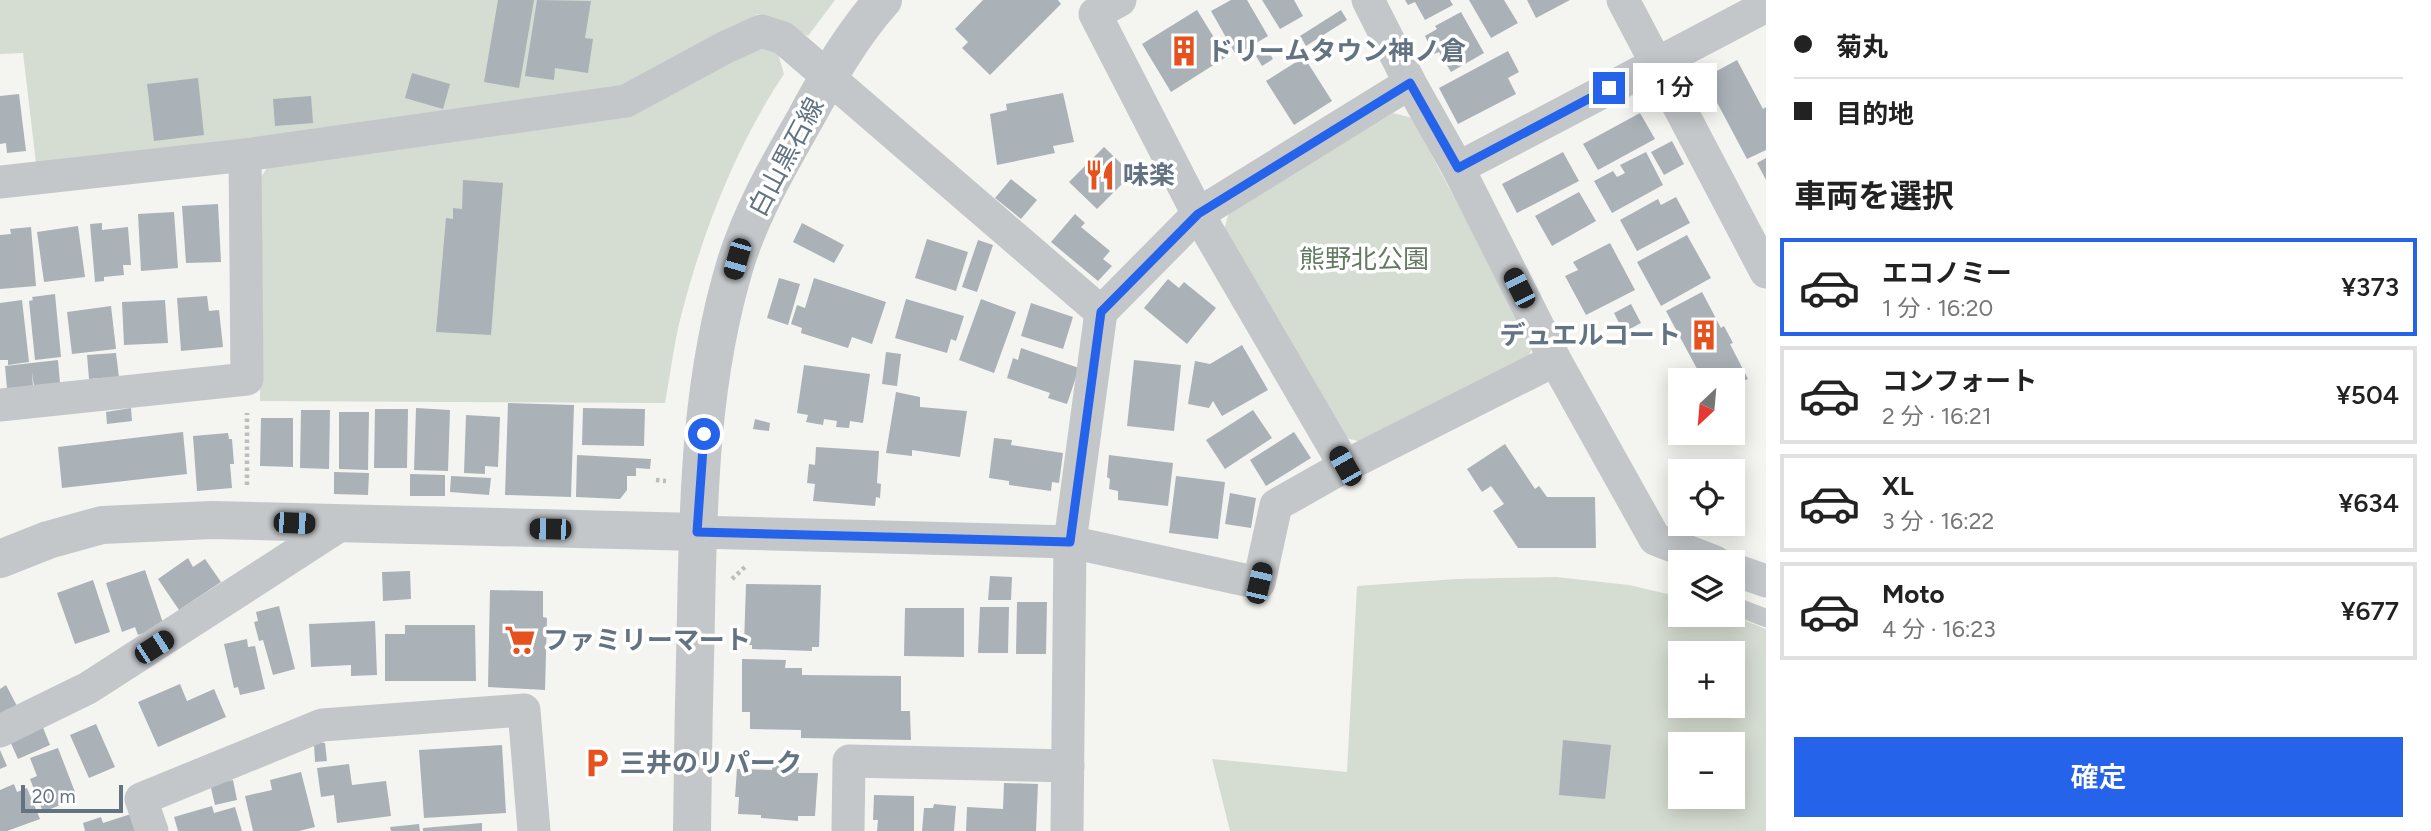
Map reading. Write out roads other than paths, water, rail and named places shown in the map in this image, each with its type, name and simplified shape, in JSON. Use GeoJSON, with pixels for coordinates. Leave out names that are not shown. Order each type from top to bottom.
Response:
{"type":"FeatureCollection","features":[{"type":"Feature","properties":{"kind":"street","name":"白山黒石線"},"geometry":{"type":"LineString","coordinates":[[692,831],[697,532],[705,410],[720,319],[734,271],[765,190],[862,23],[883,0]]}},
{"type":"Feature","properties":{"kind":"street"},"geometry":{"type":"LineString","coordinates":[[1120,0],[1095,14],[1198,214],[1345,466]]}},
{"type":"Feature","properties":{"kind":"street"},"geometry":{"type":"LineString","coordinates":[[1368,0],[1410,83],[1458,168],[1555,360],[1655,539],[1682,550]]}},
{"type":"Feature","properties":{"kind":"street"},"geometry":{"type":"LineString","coordinates":[[1623,0],[1766,272]]}},
{"type":"Feature","properties":{"kind":"street"},"geometry":{"type":"LineString","coordinates":[[1458,168],[1766,6]]}},
{"type":"Feature","properties":{"kind":"street"},"geometry":{"type":"LineString","coordinates":[[0,182],[245,155],[626,101],[761,31],[783,38],[1101,312]]}},
{"type":"Feature","properties":{"kind":"street"},"geometry":{"type":"LineString","coordinates":[[1067,831],[1070,542],[1101,312],[1198,214],[1410,83]]}},
{"type":"Feature","properties":{"kind":"street"},"geometry":{"type":"LineString","coordinates":[[0,405],[247,379],[245,155]]}},
{"type":"Feature","properties":{"kind":"street"},"geometry":{"type":"LineString","coordinates":[[0,559],[48,540],[102,525],[212,520],[1070,542],[1259,583],[1276,505],[1345,466],[1555,360]]}},
{"type":"Feature","properties":{"kind":"street"},"geometry":{"type":"LineString","coordinates":[[0,731],[89,688],[342,524]]}},
{"type":"Feature","properties":{"kind":"street"},"geometry":{"type":"LineString","coordinates":[[1745,574],[1766,581]]}},
{"type":"Feature","properties":{"kind":"street"},"geometry":{"type":"LineString","coordinates":[[152,831],[141,799],[322,725],[524,710],[534,831]]}},
{"type":"Feature","properties":{"kind":"street"},"geometry":{"type":"LineString","coordinates":[[848,831],[849,761],[1068,766]]}},
{"type":"Feature","properties":{"kind":"lane"},"geometry":{"type":"LineString","coordinates":[[1745,610],[1766,618]]}},
{"type":"Feature","properties":{"kind":"place","name":"ドリームタウン神ノ倉"},"geometry":{"type":"Point","coordinates":[1184,51]}},
{"type":"Feature","properties":{"kind":"place","name":"味楽"},"geometry":{"type":"Point","coordinates":[1100,175]}},
{"type":"Feature","properties":{"kind":"place","name":"デュエルコート"},"geometry":{"type":"Point","coordinates":[1704,335]}},
{"type":"Feature","properties":{"kind":"place","name":"ファミリーマート"},"geometry":{"type":"Point","coordinates":[520,640]}},
{"type":"Feature","properties":{"kind":"place","name":"三井のリパーク"},"geometry":{"type":"Point","coordinates":[597,763]}},
{"type":"Feature","properties":{"kind":"park label","name":"熊野北公園"},"geometry":{"type":"Point","coordinates":[1364,259]}}]}
